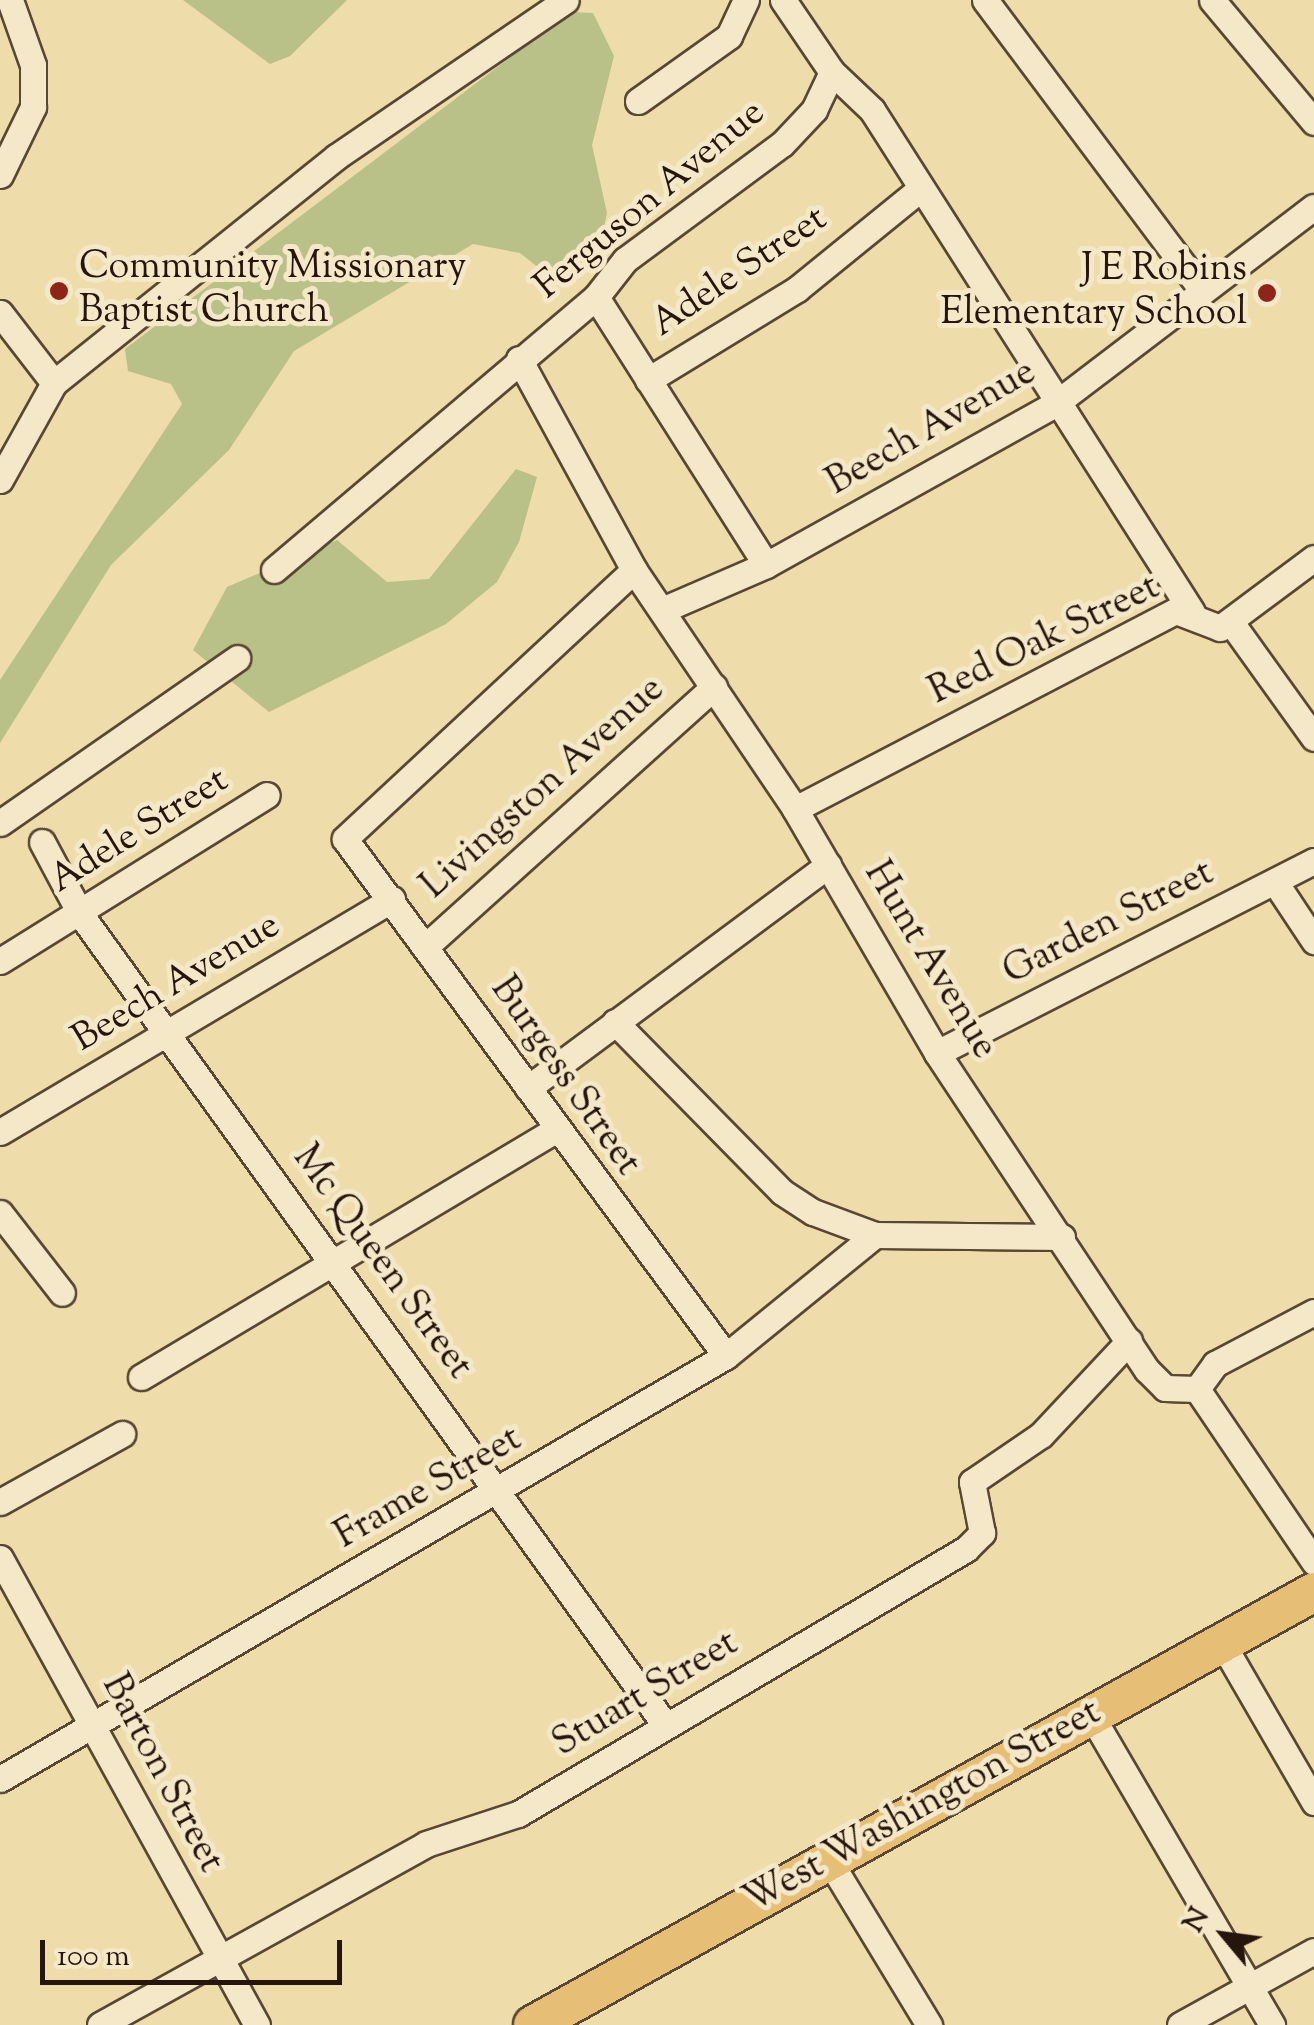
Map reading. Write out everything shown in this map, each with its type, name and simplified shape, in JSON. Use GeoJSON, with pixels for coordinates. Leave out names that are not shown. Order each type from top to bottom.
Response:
{"type":"FeatureCollection","features":[{"type":"Feature","properties":{"kind":"main road","name":"West Washington Street"},"geometry":{"type":"LineString","coordinates":[[532,2025],[1314,1592]]}},
{"type":"Feature","properties":{"kind":"street"},"geometry":{"type":"LineString","coordinates":[[0,175],[33,106],[33,65],[10,0]]}},
{"type":"Feature","properties":{"kind":"street"},"geometry":{"type":"LineString","coordinates":[[0,480],[54,383],[350,146],[566,0]]}},
{"type":"Feature","properties":{"kind":"street"},"geometry":{"type":"LineString","coordinates":[[638,102],[729,36],[746,0]]}},
{"type":"Feature","properties":{"kind":"street"},"geometry":{"type":"LineString","coordinates":[[783,0],[832,72],[872,110],[1055,404],[1192,612]]}},
{"type":"Feature","properties":{"kind":"street"},"geometry":{"type":"LineString","coordinates":[[985,0],[1201,289]]}},
{"type":"Feature","properties":{"kind":"street"},"geometry":{"type":"LineString","coordinates":[[1212,0],[1314,122]]}},
{"type":"Feature","properties":{"kind":"street","name":"Ferguson Avenue"},"geometry":{"type":"LineString","coordinates":[[274,570],[519,358],[596,297],[626,260],[782,144],[832,72]]}},
{"type":"Feature","properties":{"kind":"street","name":"Adele Street"},"geometry":{"type":"LineString","coordinates":[[648,380],[798,289],[920,188]]}},
{"type":"Feature","properties":{"kind":"street","name":"Beech Avenue"},"geometry":{"type":"LineString","coordinates":[[662,610],[766,565],[1055,404],[1201,289],[1314,207]]}},
{"type":"Feature","properties":{"kind":"street"},"geometry":{"type":"LineString","coordinates":[[596,297],[766,565]]}},
{"type":"Feature","properties":{"kind":"street"},"geometry":{"type":"LineString","coordinates":[[1,317],[54,383]]}},
{"type":"Feature","properties":{"kind":"street","name":"Hunt Avenue"},"geometry":{"type":"LineString","coordinates":[[519,358],[634,570],[795,809],[937,1053],[1165,1388],[1197,1389]]}},
{"type":"Feature","properties":{"kind":"street"},"geometry":{"type":"LineString","coordinates":[[1314,558],[1230,621],[1314,738]]}},
{"type":"Feature","properties":{"kind":"street","name":"Burgess Street"},"geometry":{"type":"LineString","coordinates":[[634,570],[345,839],[555,1130],[726,1356]]}},
{"type":"Feature","properties":{"kind":"street","name":"Red Oak Street"},"geometry":{"type":"LineString","coordinates":[[795,809],[1176,612],[1192,612],[1208,629],[1230,621]]}},
{"type":"Feature","properties":{"kind":"street"},"geometry":{"type":"LineString","coordinates":[[0,823],[237,658]]}},
{"type":"Feature","properties":{"kind":"street","name":"Livingston Avenue"},"geometry":{"type":"LineString","coordinates":[[424,946],[714,687]]}},
{"type":"Feature","properties":{"kind":"street","name":"Adele Street"},"geometry":{"type":"LineString","coordinates":[[0,961],[81,915],[267,795]]}},
{"type":"Feature","properties":{"kind":"street","name":"Mc Queen Street"},"geometry":{"type":"LineString","coordinates":[[42,842],[81,915],[503,1490],[666,1726]]}},
{"type":"Feature","properties":{"kind":"street","name":"Garden Street"},"geometry":{"type":"LineString","coordinates":[[937,1053],[1314,861]]}},
{"type":"Feature","properties":{"kind":"street"},"geometry":{"type":"LineString","coordinates":[[528,1088],[828,865]]}},
{"type":"Feature","properties":{"kind":"street"},"geometry":{"type":"LineString","coordinates":[[1275,882],[1314,942]]}},
{"type":"Feature","properties":{"kind":"street","name":"Beech Avenue"},"geometry":{"type":"LineString","coordinates":[[0,1132],[392,900]]}},
{"type":"Feature","properties":{"kind":"street"},"geometry":{"type":"LineString","coordinates":[[615,1022],[782,1192],[875,1235],[1062,1237]]}},
{"type":"Feature","properties":{"kind":"street"},"geometry":{"type":"LineString","coordinates":[[141,1377],[555,1130]]}},
{"type":"Feature","properties":{"kind":"street"},"geometry":{"type":"LineString","coordinates":[[0,1213],[62,1294]]}},
{"type":"Feature","properties":{"kind":"street","name":"Frame Street"},"geometry":{"type":"LineString","coordinates":[[0,1780],[503,1490],[726,1356],[875,1235]]}},
{"type":"Feature","properties":{"kind":"street"},"geometry":{"type":"LineString","coordinates":[[1314,1312],[1215,1364],[1197,1389],[1314,1562]]}},
{"type":"Feature","properties":{"kind":"street","name":"Stuart Street"},"geometry":{"type":"LineString","coordinates":[[100,2025],[426,1844],[518,1814],[966,1549],[982,1533],[972,1482],[1040,1435],[1129,1340]]}},
{"type":"Feature","properties":{"kind":"street"},"geometry":{"type":"LineString","coordinates":[[0,1502],[122,1434]]}},
{"type":"Feature","properties":{"kind":"street","name":"Barton Street"},"geometry":{"type":"LineString","coordinates":[[0,1558],[217,1960],[257,2025]]}},
{"type":"Feature","properties":{"kind":"street"},"geometry":{"type":"LineString","coordinates":[[1222,1642],[1314,1802]]}},
{"type":"Feature","properties":{"kind":"street"},"geometry":{"type":"LineString","coordinates":[[1091,1715],[1272,2025]]}},
{"type":"Feature","properties":{"kind":"street"},"geometry":{"type":"LineString","coordinates":[[830,1862],[929,2025]]}},
{"type":"Feature","properties":{"kind":"street"},"geometry":{"type":"LineString","coordinates":[[1180,2025],[1314,1950]]}},
{"type":"Feature","properties":{"kind":"green space"},"geometry":{"type":"Polygon","coordinates":[[[183,0],[347,0],[290,56],[270,64],[183,0]]]}},
{"type":"Feature","properties":{"kind":"green space"},"geometry":{"type":"Polygon","coordinates":[[[570,12],[593,13],[614,56],[592,145],[607,213],[597,259],[558,283],[520,253],[473,244],[294,351],[229,450],[111,565],[0,743],[0,680],[182,404],[171,384],[128,371],[125,349],[570,12]]]}},
{"type":"Feature","properties":{"kind":"green space"},"geometry":{"type":"Polygon","coordinates":[[[516,469],[537,477],[519,542],[497,582],[446,624],[269,712],[193,650],[227,587],[337,540],[387,582],[429,579],[516,469]]]}},
{"type":"Feature","properties":{"kind":"place","name":"Community Missionary Baptist Church"},"geometry":{"type":"Point","coordinates":[59,291]}},
{"type":"Feature","properties":{"kind":"place","name":"J E Robins Elementary School"},"geometry":{"type":"Point","coordinates":[1267,293]}}]}
